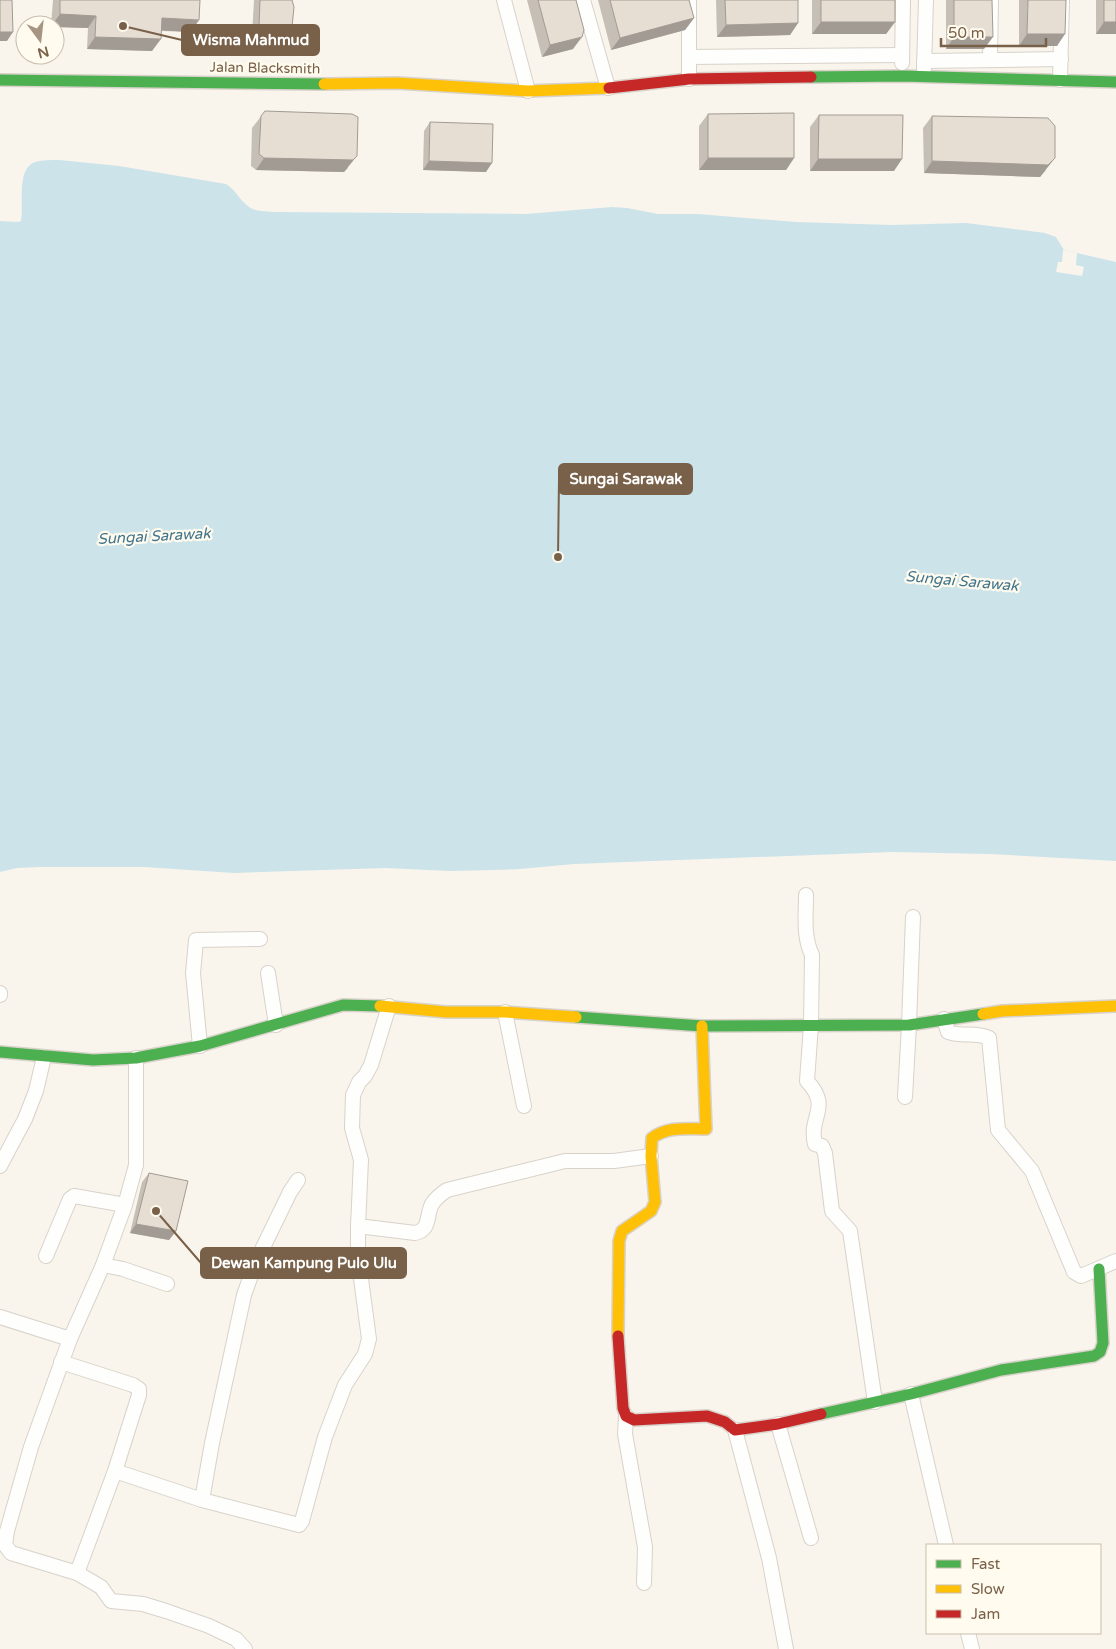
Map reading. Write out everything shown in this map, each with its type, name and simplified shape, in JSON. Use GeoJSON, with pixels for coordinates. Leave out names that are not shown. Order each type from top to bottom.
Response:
{"type":"FeatureCollection","features":[{"type":"Feature","properties":{"kind":"street"},"geometry":{"type":"LineString","coordinates":[[504,0],[528,91]]}},
{"type":"Feature","properties":{"kind":"street"},"geometry":{"type":"LineString","coordinates":[[584,0],[608,88]]}},
{"type":"Feature","properties":{"kind":"street"},"geometry":{"type":"LineString","coordinates":[[689,0],[689,78]]}},
{"type":"Feature","properties":{"kind":"street"},"geometry":{"type":"LineString","coordinates":[[902,76],[903,0]]}},
{"type":"Feature","properties":{"kind":"street"},"geometry":{"type":"LineString","coordinates":[[924,77],[926,0]]}},
{"type":"Feature","properties":{"kind":"street"},"geometry":{"type":"LineString","coordinates":[[990,60],[991,0]]}},
{"type":"Feature","properties":{"kind":"street"},"geometry":{"type":"LineString","coordinates":[[1060,80],[1062,0]]}},
{"type":"Feature","properties":{"kind":"street"},"geometry":{"type":"LineString","coordinates":[[689,57],[902,55]]}},
{"type":"Feature","properties":{"kind":"street"},"geometry":{"type":"LineString","coordinates":[[924,61],[1061,60]]}},
{"type":"Feature","properties":{"kind":"street","name":"Jalan Blacksmith"},"geometry":{"type":"LineString","coordinates":[[0,80],[289,84],[397,83],[528,91],[608,88],[689,78],[902,76],[1116,82]]}},
{"type":"Feature","properties":{"kind":"street"},"geometry":{"type":"LineString","coordinates":[[806,896],[806,936],[812,955],[811,1026],[807,1081],[816,1091],[820,1103],[813,1136],[815,1144],[822,1146],[825,1153],[832,1211],[850,1231],[875,1402]]}},
{"type":"Feature","properties":{"kind":"street"},"geometry":{"type":"LineString","coordinates":[[905,1097],[910,1025],[913,917]]}},
{"type":"Feature","properties":{"kind":"street"},"geometry":{"type":"LineString","coordinates":[[200,1046],[193,973],[196,940],[260,939]]}},
{"type":"Feature","properties":{"kind":"street"},"geometry":{"type":"LineString","coordinates":[[268,973],[276,1025]]}},
{"type":"Feature","properties":{"kind":"street"},"geometry":{"type":"LineString","coordinates":[[0,1052],[93,1060],[136,1058],[200,1046],[343,1005],[389,1006],[446,1012],[505,1012],[702,1026],[910,1025],[944,1018],[1002,1011],[1116,1006]]}},
{"type":"Feature","properties":{"kind":"street"},"geometry":{"type":"LineString","coordinates":[[115,1471],[202,1500],[292,1524],[299,1525],[302,1521],[329,1428],[345,1385],[365,1354],[369,1339],[358,1256],[362,1160],[352,1128],[353,1095],[359,1082],[371,1066],[389,1006]]}},
{"type":"Feature","properties":{"kind":"street"},"geometry":{"type":"LineString","coordinates":[[505,1012],[524,1106]]}},
{"type":"Feature","properties":{"kind":"street"},"geometry":{"type":"LineString","coordinates":[[944,1018],[948,1032],[965,1036],[984,1035],[989,1038],[998,1130],[1032,1171],[1074,1272],[1081,1276],[1116,1261]]}},
{"type":"Feature","properties":{"kind":"street"},"geometry":{"type":"LineString","coordinates":[[644,1583],[645,1547],[625,1434],[626,1416],[623,1408],[617,1324],[619,1241],[622,1231],[651,1210],[654,1202],[651,1156],[652,1138],[658,1132],[668,1130],[706,1129],[702,1026]]}},
{"type":"Feature","properties":{"kind":"street"},"geometry":{"type":"LineString","coordinates":[[0,1166],[25,1119],[36,1091],[44,1057]]}},
{"type":"Feature","properties":{"kind":"street"},"geometry":{"type":"LineString","coordinates":[[136,1058],[138,1151],[125,1206],[103,1265],[61,1362],[31,1448],[7,1531],[5,1545],[11,1553],[77,1574],[101,1587],[111,1601],[143,1604],[209,1626],[236,1639],[245,1649]]}},
{"type":"Feature","properties":{"kind":"street"},"geometry":{"type":"LineString","coordinates":[[358,1226],[415,1233],[421,1232],[426,1227],[431,1206],[437,1197],[447,1190],[565,1162],[614,1161],[651,1156]]}},
{"type":"Feature","properties":{"kind":"street"},"geometry":{"type":"LineString","coordinates":[[202,1500],[212,1443],[244,1295],[255,1264],[290,1192],[298,1180]]}},
{"type":"Feature","properties":{"kind":"street"},"geometry":{"type":"LineString","coordinates":[[46,1256],[70,1199],[74,1196],[125,1206]]}},
{"type":"Feature","properties":{"kind":"street"},"geometry":{"type":"LineString","coordinates":[[255,1264],[278,1269],[297,1269],[304,1265],[313,1255]]}},
{"type":"Feature","properties":{"kind":"street"},"geometry":{"type":"LineString","coordinates":[[103,1265],[123,1269],[167,1284]]}},
{"type":"Feature","properties":{"kind":"street"},"geometry":{"type":"LineString","coordinates":[[735,1430],[778,1424],[911,1394],[1001,1370],[1094,1356],[1100,1352],[1103,1343],[1099,1269]]}},
{"type":"Feature","properties":{"kind":"street"},"geometry":{"type":"LineString","coordinates":[[0,1317],[70,1339]]}},
{"type":"Feature","properties":{"kind":"street"},"geometry":{"type":"LineString","coordinates":[[61,1362],[133,1385],[138,1389],[139,1395],[115,1471],[77,1574]]}},
{"type":"Feature","properties":{"kind":"street"},"geometry":{"type":"LineString","coordinates":[[911,1394],[946,1544]]}},
{"type":"Feature","properties":{"kind":"street"},"geometry":{"type":"LineString","coordinates":[[626,1416],[634,1420],[708,1416],[725,1422],[735,1430],[769,1558],[786,1649]]}},
{"type":"Feature","properties":{"kind":"street"},"geometry":{"type":"LineString","coordinates":[[778,1424],[812,1538]]}},
{"type":"Feature","properties":{"kind":"street"},"geometry":{"type":"LineString","coordinates":[[968,1634],[972,1649]]}},
{"type":"Feature","properties":{"kind":"water","name":"Sungai Sarawak"},"geometry":{"type":"Polygon","coordinates":[[[59,160],[119,166],[226,184],[246,205],[261,211],[526,214],[612,207],[658,214],[698,214],[796,222],[891,225],[966,223],[1045,233],[1056,237],[1064,250],[1116,262],[1116,861],[989,854],[892,852],[574,864],[520,869],[450,871],[385,868],[234,873],[144,867],[39,867],[17,868],[0,872],[0,221],[21,221],[23,179],[29,166],[38,161],[59,160]]]}},
{"type":"Feature","properties":{"kind":"pier"},"geometry":{"type":"Polygon","coordinates":[[[1063,250],[1077,253],[1076,265],[1084,267],[1082,276],[1056,272],[1058,262],[1062,262],[1063,250]]]}},
{"type":"Feature","properties":{"kind":"building"},"geometry":{"type":"Polygon","coordinates":[[[0,0],[12,0],[13,32],[0,32],[0,0]]]}},
{"type":"Feature","properties":{"kind":"building"},"geometry":{"type":"Polygon","coordinates":[[[60,0],[200,0],[199,20],[162,18],[161,39],[95,37],[96,16],[60,14],[60,0]]]}},
{"type":"Feature","properties":{"kind":"building"},"geometry":{"type":"Polygon","coordinates":[[[260,0],[292,0],[294,7],[292,27],[259,26],[260,0]]]}},
{"type":"Feature","properties":{"kind":"building"},"geometry":{"type":"Polygon","coordinates":[[[538,0],[576,0],[584,30],[582,37],[550,45],[538,0]]]}},
{"type":"Feature","properties":{"kind":"building"},"geometry":{"type":"Polygon","coordinates":[[[610,0],[689,0],[694,18],[620,38],[610,0]]]}},
{"type":"Feature","properties":{"kind":"building"},"geometry":{"type":"Polygon","coordinates":[[[725,0],[798,0],[798,23],[726,25],[725,0]]]}},
{"type":"Feature","properties":{"kind":"building"},"geometry":{"type":"Polygon","coordinates":[[[821,0],[895,0],[895,22],[821,22],[821,0]]]}},
{"type":"Feature","properties":{"kind":"building"},"geometry":{"type":"Polygon","coordinates":[[[954,0],[992,0],[993,37],[954,37],[954,0]]]}},
{"type":"Feature","properties":{"kind":"building"},"geometry":{"type":"Polygon","coordinates":[[[1028,0],[1066,0],[1065,34],[1027,34],[1028,0]]]}},
{"type":"Feature","properties":{"kind":"building"},"geometry":{"type":"Polygon","coordinates":[[[1104,0],[1116,0],[1116,22],[1104,22],[1104,0]]]}},
{"type":"Feature","properties":{"kind":"building"},"geometry":{"type":"Polygon","coordinates":[[[265,111],[352,114],[358,117],[357,156],[353,160],[264,158],[259,154],[261,116],[265,111]]]}},
{"type":"Feature","properties":{"kind":"building"},"geometry":{"type":"Polygon","coordinates":[[[794,113],[794,158],[708,158],[708,114],[794,113]]]}},
{"type":"Feature","properties":{"kind":"building"},"geometry":{"type":"Polygon","coordinates":[[[819,115],[903,115],[902,159],[818,159],[819,115]]]}},
{"type":"Feature","properties":{"kind":"building"},"geometry":{"type":"Polygon","coordinates":[[[932,116],[1048,118],[1055,126],[1055,158],[1048,165],[932,161],[932,116]]]}},
{"type":"Feature","properties":{"kind":"building"},"geometry":{"type":"Polygon","coordinates":[[[430,122],[493,124],[492,163],[429,161],[430,122]]]}},
{"type":"Feature","properties":{"kind":"building"},"geometry":{"type":"Polygon","coordinates":[[[149,1173],[188,1181],[176,1231],[136,1224],[149,1173]]]}},
{"type":"Feature","properties":{"kind":"traffic: fast"},"geometry":{"type":"LineString","coordinates":[[811,77],[902,76],[1116,82]]}},
{"type":"Feature","properties":{"kind":"traffic: fast"},"geometry":{"type":"LineString","coordinates":[[0,80],[324,84]]}},
{"type":"Feature","properties":{"kind":"traffic: fast"},"geometry":{"type":"LineString","coordinates":[[0,1052],[93,1060],[136,1058],[200,1046],[343,1005],[380,1006]]}},
{"type":"Feature","properties":{"kind":"traffic: fast"},"geometry":{"type":"LineString","coordinates":[[576,1017],[702,1026],[909,1025],[983,1014]]}},
{"type":"Feature","properties":{"kind":"traffic: fast"},"geometry":{"type":"LineString","coordinates":[[821,1414],[911,1394],[1001,1370],[1094,1356],[1100,1352],[1103,1343],[1099,1269]]}},
{"type":"Feature","properties":{"kind":"traffic: slow"},"geometry":{"type":"LineString","coordinates":[[324,84],[397,83],[528,91],[609,88]]}},
{"type":"Feature","properties":{"kind":"traffic: slow"},"geometry":{"type":"LineString","coordinates":[[380,1006],[446,1012],[505,1012],[576,1017]]}},
{"type":"Feature","properties":{"kind":"traffic: slow"},"geometry":{"type":"LineString","coordinates":[[983,1014],[1002,1011],[1116,1006]]}},
{"type":"Feature","properties":{"kind":"traffic: slow"},"geometry":{"type":"LineString","coordinates":[[618,1336],[619,1241],[622,1231],[651,1211],[655,1202],[651,1156],[652,1138],[671,1130],[706,1129],[702,1026]]}},
{"type":"Feature","properties":{"kind":"traffic: jam"},"geometry":{"type":"LineString","coordinates":[[609,88],[689,79],[811,77]]}},
{"type":"Feature","properties":{"kind":"traffic: jam"},"geometry":{"type":"LineString","coordinates":[[618,1336],[623,1408],[626,1416],[634,1420],[707,1416],[725,1422],[735,1430],[778,1424],[821,1414]]}},
{"type":"Feature","properties":{"kind":"place","name":"Wisma Mahmud"},"geometry":{"type":"Point","coordinates":[123,26]}},
{"type":"Feature","properties":{"kind":"place","name":"Sungai Sarawak"},"geometry":{"type":"Point","coordinates":[558,557]}},
{"type":"Feature","properties":{"kind":"place","name":"Dewan Kampung Pulo Ulu"},"geometry":{"type":"Point","coordinates":[156,1211]}}]}
